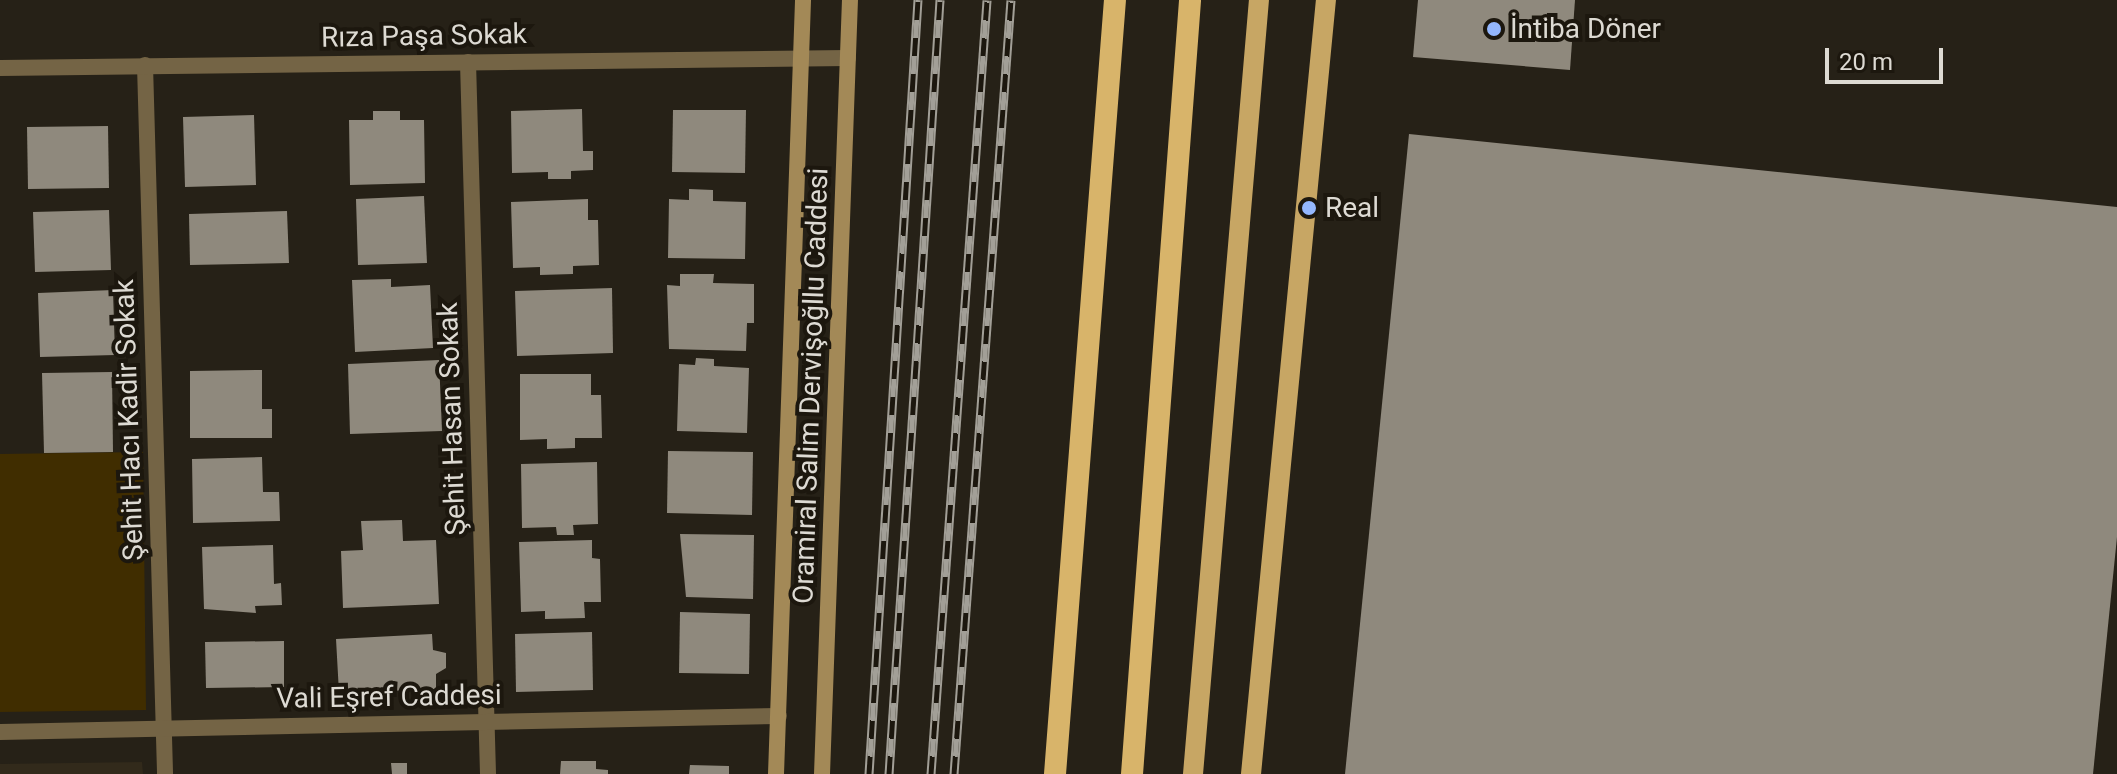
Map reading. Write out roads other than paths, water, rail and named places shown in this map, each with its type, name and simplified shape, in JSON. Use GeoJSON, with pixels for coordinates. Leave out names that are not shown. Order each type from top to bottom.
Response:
{"type":"FeatureCollection","features":[{"type":"Feature","properties":{"kind":"highway"},"geometry":{"type":"LineString","coordinates":[[1055,774],[1115,0]]}},
{"type":"Feature","properties":{"kind":"highway"},"geometry":{"type":"LineString","coordinates":[[1132,774],[1190,0]]}},
{"type":"Feature","properties":{"kind":"main road","name":"Oramiral Salim Dervişoğllu Caddesi"},"geometry":{"type":"LineString","coordinates":[[776,774],[803,0]]}},
{"type":"Feature","properties":{"kind":"main road","name":"Oramiral Salim Dervişoğllu Caddesi"},"geometry":{"type":"LineString","coordinates":[[822,774],[850,0]]}},
{"type":"Feature","properties":{"kind":"main road"},"geometry":{"type":"LineString","coordinates":[[1193,774],[1259,0]]}},
{"type":"Feature","properties":{"kind":"main road"},"geometry":{"type":"LineString","coordinates":[[1251,770],[1326,0]]}},
{"type":"Feature","properties":{"kind":"street","name":"Rıza Paşa Sokak"},"geometry":{"type":"LineString","coordinates":[[0,68],[848,58]]}},
{"type":"Feature","properties":{"kind":"street","name":"Şehit Hasan Sokak"},"geometry":{"type":"LineString","coordinates":[[468,62],[488,774]]}},
{"type":"Feature","properties":{"kind":"street","name":"Şehit Hacı Kadir Sokak"},"geometry":{"type":"LineString","coordinates":[[145,65],[165,774]]}},
{"type":"Feature","properties":{"kind":"street","name":"Vali Eşref Caddesi"},"geometry":{"type":"LineString","coordinates":[[0,732],[779,716]]}},
{"type":"Feature","properties":{"kind":"railway"},"geometry":{"type":"LineString","coordinates":[[869,774],[918,0]]}},
{"type":"Feature","properties":{"kind":"railway"},"geometry":{"type":"LineString","coordinates":[[889,774],[940,0]]}},
{"type":"Feature","properties":{"kind":"railway"},"geometry":{"type":"LineString","coordinates":[[931,774],[987,0]]}},
{"type":"Feature","properties":{"kind":"railway"},"geometry":{"type":"LineString","coordinates":[[954,774],[1011,0]]}},
{"type":"Feature","properties":{"kind":"place","name":"İntiba Döner"},"geometry":{"type":"Point","coordinates":[1494,29]}},
{"type":"Feature","properties":{"kind":"place","name":"Real"},"geometry":{"type":"Point","coordinates":[1309,208]}}]}
